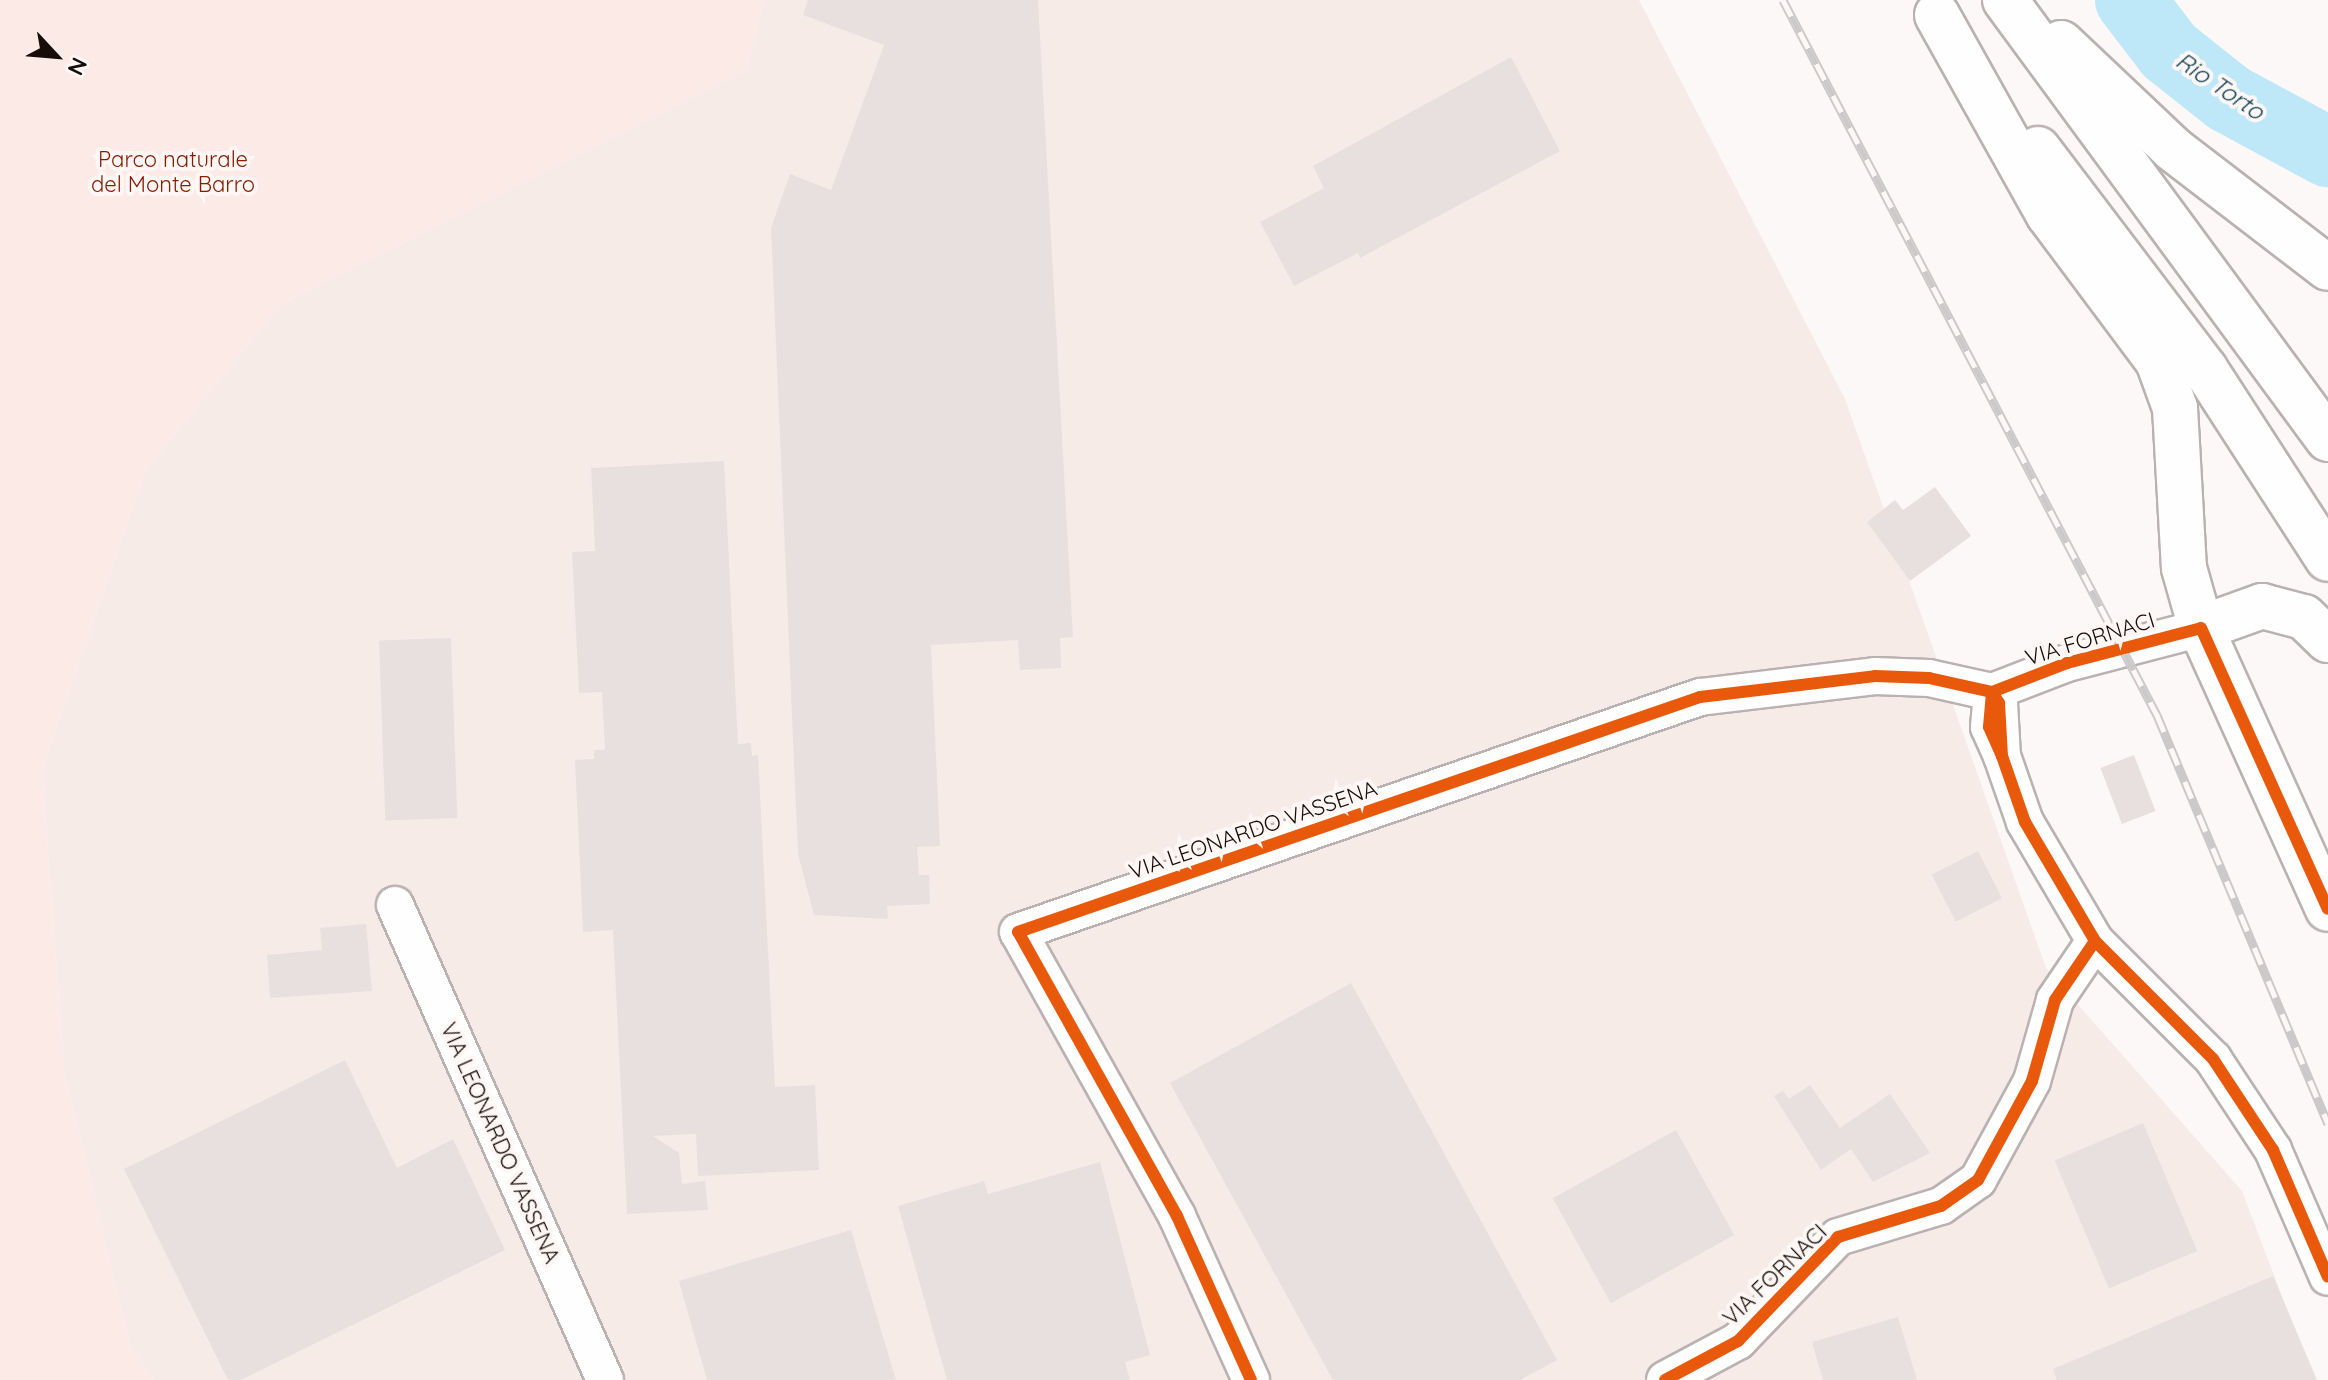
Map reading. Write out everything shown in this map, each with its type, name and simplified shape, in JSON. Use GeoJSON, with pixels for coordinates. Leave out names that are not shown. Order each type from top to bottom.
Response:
{"type":"FeatureCollection","features":[{"type":"Feature","properties":{"kind":"main road"},"geometry":{"type":"LineString","coordinates":[[2005,0],[2328,439]]}},
{"type":"Feature","properties":{"kind":"main road"},"geometry":{"type":"LineString","coordinates":[[2012,0],[2173,149],[2328,268]]}},
{"type":"Feature","properties":{"kind":"main road"},"geometry":{"type":"LineString","coordinates":[[1932,7],[2205,369],[2328,559]]}},
{"type":"Feature","properties":{"kind":"main road"},"geometry":{"type":"LineString","coordinates":[[1932,7],[2049,215],[2158,361],[2175,408],[2184,568],[2201,628],[2328,909]]}},
{"type":"Feature","properties":{"kind":"main road"},"geometry":{"type":"LineString","coordinates":[[2201,628],[2262,606],[2304,617],[2328,640]]}},
{"type":"Feature","properties":{"kind":"street","name":"VIA FORNACI"},"geometry":{"type":"LineString","coordinates":[[1992,692],[2067,663],[2201,628]]}},
{"type":"Feature","properties":{"kind":"street","name":"VIA LEONARDO VASSENA"},"geometry":{"type":"LineString","coordinates":[[1251,1380],[1177,1216],[1018,932],[1700,697],[1875,676],[1929,678],[1992,692]]}},
{"type":"Feature","properties":{"kind":"street"},"geometry":{"type":"LineString","coordinates":[[1992,692],[1989,727],[2025,822],[2095,941],[2213,1059],[2273,1150],[2328,1277]]}},
{"type":"Feature","properties":{"kind":"street","name":"VIA LEONARDO VASSENA"},"geometry":{"type":"LineString","coordinates":[[395,905],[605,1380]]}},
{"type":"Feature","properties":{"kind":"street","name":"VIA FORNACI"},"geometry":{"type":"LineString","coordinates":[[1665,1380],[1738,1341],[1838,1237],[1941,1206],[1978,1180],[2032,1081],[2055,1000],[2095,941]]}},
{"type":"Feature","properties":{"kind":"shaded area"},"geometry":{"type":"Polygon","coordinates":[[[764,0],[1639,0],[1845,399],[2046,968],[2242,1191],[2314,1380],[154,1380],[130,1347],[64,1070],[42,770],[146,469],[281,304],[745,71],[764,0]]]}},
{"type":"Feature","properties":{"kind":"green space","name":"Parco naturale del Monte Barro"},"geometry":{"type":"Polygon","coordinates":[[[0,0],[764,0],[745,71],[281,304],[146,469],[42,770],[64,1070],[130,1347],[154,1380],[0,1380],[0,0]]]}},
{"type":"Feature","properties":{"kind":"building"},"geometry":{"type":"Polygon","coordinates":[[[808,0],[1038,0],[1073,637],[1060,638],[1061,668],[1020,670],[1018,640],[931,645],[940,846],[917,847],[919,875],[929,875],[930,904],[887,906],[888,919],[814,915],[798,854],[771,228],[790,174],[831,190],[884,45],[803,15],[808,0]]]}},
{"type":"Feature","properties":{"kind":"building"},"geometry":{"type":"Polygon","coordinates":[[[1511,57],[1560,151],[1360,258],[1358,253],[1294,286],[1260,222],[1324,188],[1313,166],[1511,57]]]}},
{"type":"Feature","properties":{"kind":"building"},"geometry":{"type":"Polygon","coordinates":[[[724,461],[738,744],[751,743],[752,756],[758,755],[775,1087],[815,1085],[819,1170],[698,1176],[696,1134],[653,1136],[679,1153],[682,1184],[705,1181],[708,1210],[627,1214],[613,930],[583,932],[575,760],[594,759],[594,750],[605,750],[602,692],[579,693],[572,552],[595,551],[591,468],[724,461]]]}},
{"type":"Feature","properties":{"kind":"building"},"geometry":{"type":"Polygon","coordinates":[[[1935,487],[1971,536],[1910,581],[1867,522],[1895,500],[1903,510],[1935,487]]]}},
{"type":"Feature","properties":{"kind":"building"},"geometry":{"type":"Polygon","coordinates":[[[451,638],[457,818],[385,820],[379,641],[451,638]]]}},
{"type":"Feature","properties":{"kind":"building"},"geometry":{"type":"Polygon","coordinates":[[[2134,755],[2156,811],[2122,824],[2100,768],[2134,755]]]}},
{"type":"Feature","properties":{"kind":"building"},"geometry":{"type":"Polygon","coordinates":[[[1978,851],[2002,898],[1956,922],[1932,875],[1978,851]]]}},
{"type":"Feature","properties":{"kind":"building"},"geometry":{"type":"Polygon","coordinates":[[[366,924],[372,991],[270,998],[267,955],[322,950],[320,928],[366,924]]]}},
{"type":"Feature","properties":{"kind":"building"},"geometry":{"type":"Polygon","coordinates":[[[1351,983],[1557,1360],[1520,1380],[1333,1380],[1170,1083],[1351,983]]]}},
{"type":"Feature","properties":{"kind":"building"},"geometry":{"type":"Polygon","coordinates":[[[345,1060],[397,1168],[453,1139],[505,1250],[241,1380],[228,1380],[124,1169],[345,1060]]]}},
{"type":"Feature","properties":{"kind":"building"},"geometry":{"type":"Polygon","coordinates":[[[1810,1085],[1840,1128],[1890,1094],[1930,1153],[1873,1182],[1851,1149],[1821,1170],[1774,1096],[1783,1091],[1789,1099],[1810,1085]]]}},
{"type":"Feature","properties":{"kind":"building"},"geometry":{"type":"Polygon","coordinates":[[[2143,1123],[2197,1251],[2109,1288],[2055,1161],[2143,1123]]]}},
{"type":"Feature","properties":{"kind":"building"},"geometry":{"type":"Polygon","coordinates":[[[1676,1130],[1734,1235],[1611,1303],[1553,1198],[1676,1130]]]}},
{"type":"Feature","properties":{"kind":"building"},"geometry":{"type":"Polygon","coordinates":[[[1100,1162],[1150,1355],[1125,1362],[1130,1380],[947,1380],[898,1206],[984,1181],[988,1194],[1100,1162]]]}},
{"type":"Feature","properties":{"kind":"building"},"geometry":{"type":"Polygon","coordinates":[[[851,1230],[896,1380],[707,1380],[679,1281],[851,1230]]]}},
{"type":"Feature","properties":{"kind":"building"},"geometry":{"type":"Polygon","coordinates":[[[2273,1276],[2317,1380],[2057,1380],[2053,1369],[2273,1276]]]}},
{"type":"Feature","properties":{"kind":"building"},"geometry":{"type":"Polygon","coordinates":[[[1898,1317],[1917,1380],[1823,1380],[1812,1342],[1898,1317]]]}},
{"type":"Feature","properties":{"kind":"waterway","name":"Rio Torto"},"geometry":{"type":"LineString","coordinates":[[2130,0],[2169,51],[2228,98],[2328,152]]}},
{"type":"Feature","properties":{"kind":"railway"},"geometry":{"type":"LineString","coordinates":[[1783,0],[2157,715],[2328,1124]]}},
{"type":"Feature","properties":{"kind":"cycle path"},"geometry":{"type":"LineString","coordinates":[[1992,692],[2067,663],[2201,628],[2328,909]]}},
{"type":"Feature","properties":{"kind":"cycle path"},"geometry":{"type":"LineString","coordinates":[[1251,1380],[1177,1216],[1018,932],[1700,697],[1875,676],[1929,678],[1992,692]]}},
{"type":"Feature","properties":{"kind":"cycle path"},"geometry":{"type":"LineString","coordinates":[[1992,692],[1999,703],[2002,756],[1989,727],[1992,692]]}},
{"type":"Feature","properties":{"kind":"cycle path"},"geometry":{"type":"LineString","coordinates":[[2002,756],[2025,822],[2095,941],[2213,1059],[2273,1150],[2328,1277]]}},
{"type":"Feature","properties":{"kind":"cycle path"},"geometry":{"type":"LineString","coordinates":[[1665,1380],[1738,1341],[1838,1237],[1941,1206],[1978,1180],[2032,1081],[2055,1000],[2095,941]]}}]}
